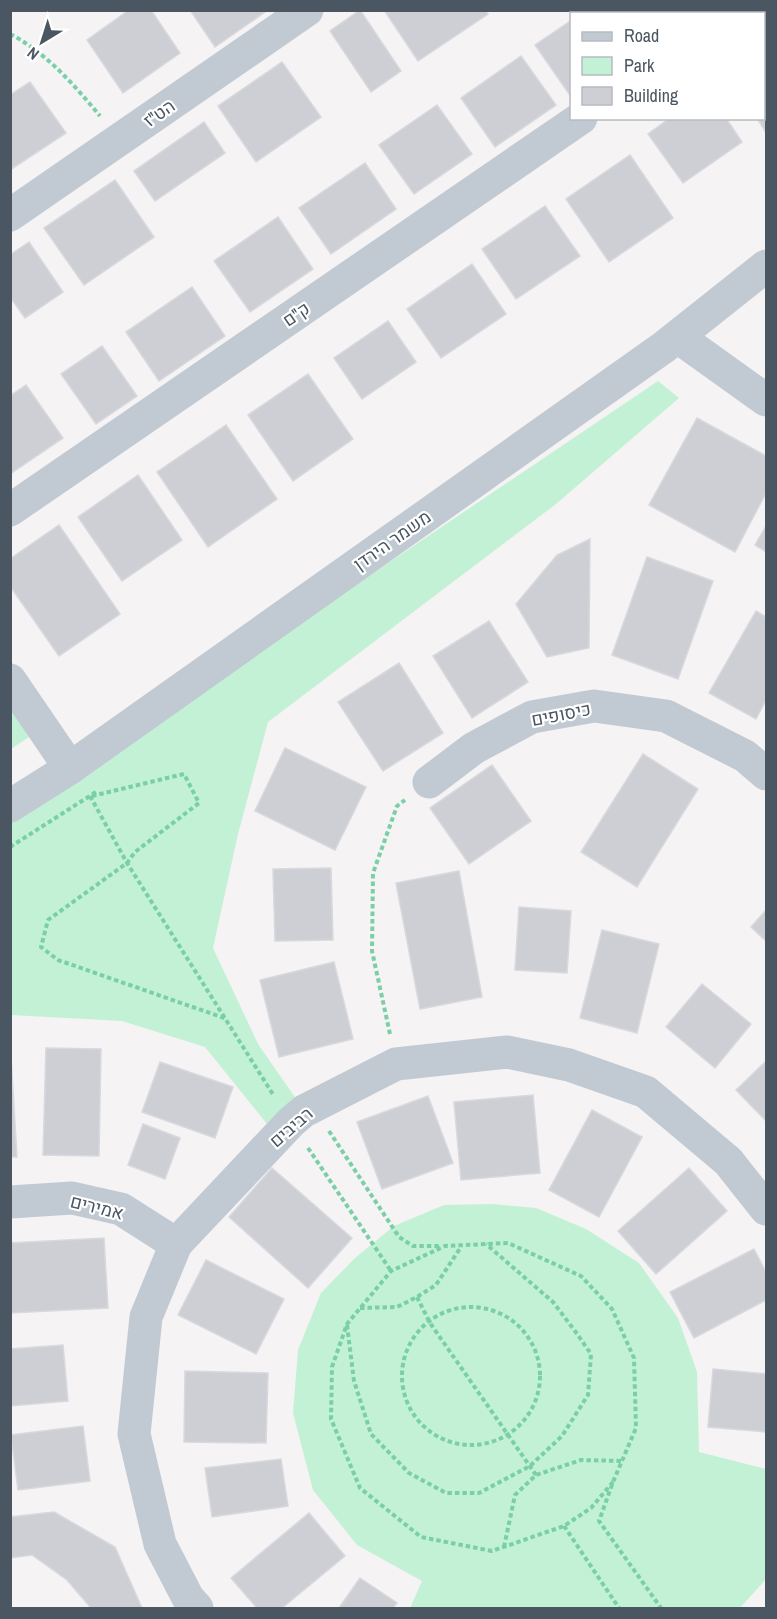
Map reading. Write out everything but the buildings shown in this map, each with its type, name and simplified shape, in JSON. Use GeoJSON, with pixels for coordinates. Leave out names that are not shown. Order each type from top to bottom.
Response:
{"type":"FeatureCollection","features":[{"type":"Feature","properties":{"kind":"street","name":"הט\"ז"},"geometry":{"type":"LineString","coordinates":[[10,214],[307,11]]}},
{"type":"Feature","properties":{"kind":"street","name":"ק\"ם"},"geometry":{"type":"LineString","coordinates":[[10,510],[578,120]]}},
{"type":"Feature","properties":{"kind":"street","name":"משמר הירדן"},"geometry":{"type":"LineString","coordinates":[[10,806],[70,768],[678,336],[766,266]]}},
{"type":"Feature","properties":{"kind":"street"},"geometry":{"type":"LineString","coordinates":[[678,336],[766,400]]}},
{"type":"Feature","properties":{"kind":"street"},"geometry":{"type":"LineString","coordinates":[[10,680],[70,768]]}},
{"type":"Feature","properties":{"kind":"street","name":"כיסופים"},"geometry":{"type":"LineString","coordinates":[[429,782],[474,748],[532,717],[594,706],[666,716],[745,756],[766,774]]}},
{"type":"Feature","properties":{"kind":"street","name":"רביבים"},"geometry":{"type":"LineString","coordinates":[[197,1608],[188,1598],[160,1544],[134,1434],[146,1317],[176,1244],[302,1114],[396,1064],[507,1052],[569,1065],[646,1092],[728,1161],[766,1209]]}},
{"type":"Feature","properties":{"kind":"street","name":"אמירים"},"geometry":{"type":"LineString","coordinates":[[10,1202],[72,1198],[122,1209],[176,1244]]}},
{"type":"Feature","properties":{"kind":"path"},"geometry":{"type":"LineString","coordinates":[[10,34],[28,43],[73,83],[118,141]]}},
{"type":"Feature","properties":{"kind":"path"},"geometry":{"type":"LineString","coordinates":[[227,1019],[58,960],[41,947],[48,920],[127,863],[135,852],[199,803],[184,774],[90,796],[127,863],[227,1019],[399,1238],[413,1246],[508,1243],[581,1276],[612,1309],[634,1358],[636,1428],[599,1521],[661,1608]]}},
{"type":"Feature","properties":{"kind":"path"},"geometry":{"type":"LineString","coordinates":[[396,1064],[372,951],[373,873],[397,806],[429,782]]}},
{"type":"Feature","properties":{"kind":"path"},"geometry":{"type":"LineString","coordinates":[[322,1170],[391,1271]]}},
{"type":"Feature","properties":{"kind":"path"},"geometry":{"type":"LineString","coordinates":[[347,1324],[354,1381],[371,1434],[409,1473],[446,1493],[479,1493],[530,1466],[562,1436],[588,1395],[591,1354],[553,1302],[486,1244]]}},
{"type":"Feature","properties":{"kind":"path"},"geometry":{"type":"LineString","coordinates":[[445,1246],[391,1271],[347,1324],[332,1367],[331,1419],[360,1488],[420,1537],[492,1551],[564,1526],[591,1508],[613,1482]]}},
{"type":"Feature","properties":{"kind":"path"},"geometry":{"type":"LineString","coordinates":[[360,1308],[397,1307],[417,1297],[436,1285],[461,1246]]}},
{"type":"Feature","properties":{"kind":"path"},"geometry":{"type":"LineString","coordinates":[[417,1297],[430,1323],[536,1475]]}},
{"type":"Feature","properties":{"kind":"path"},"geometry":{"type":"LineString","coordinates":[[472,1305],[486,1307],[509,1317],[534,1343],[542,1371],[536,1404],[506,1434],[488,1444],[454,1444],[434,1435],[416,1419],[405,1401],[400,1377],[406,1349],[419,1328],[472,1305]]}},
{"type":"Feature","properties":{"kind":"path"},"geometry":{"type":"LineString","coordinates":[[504,1547],[514,1495],[536,1475],[581,1460],[622,1461]]}},
{"type":"Feature","properties":{"kind":"path"},"geometry":{"type":"LineString","coordinates":[[564,1526],[619,1608]]}},
{"type":"Feature","properties":{"kind":"green space"},"geometry":{"type":"Polygon","coordinates":[[[658,381],[679,398],[556,504],[268,722],[238,834],[213,948],[258,1044],[301,1106],[272,1130],[205,1047],[122,1021],[11,1015],[10,818],[658,381]]]}},
{"type":"Feature","properties":{"kind":"green space"},"geometry":{"type":"Polygon","coordinates":[[[10,699],[35,733],[11,749],[10,749],[10,699]]]}},
{"type":"Feature","properties":{"kind":"green space"},"geometry":{"type":"Polygon","coordinates":[[[492,1204],[536,1208],[586,1229],[639,1263],[678,1318],[697,1372],[699,1452],[766,1469],[766,1579],[740,1608],[410,1608],[422,1581],[357,1545],[313,1490],[293,1413],[298,1350],[321,1293],[355,1258],[394,1226],[444,1205],[492,1204]]]}}]}
